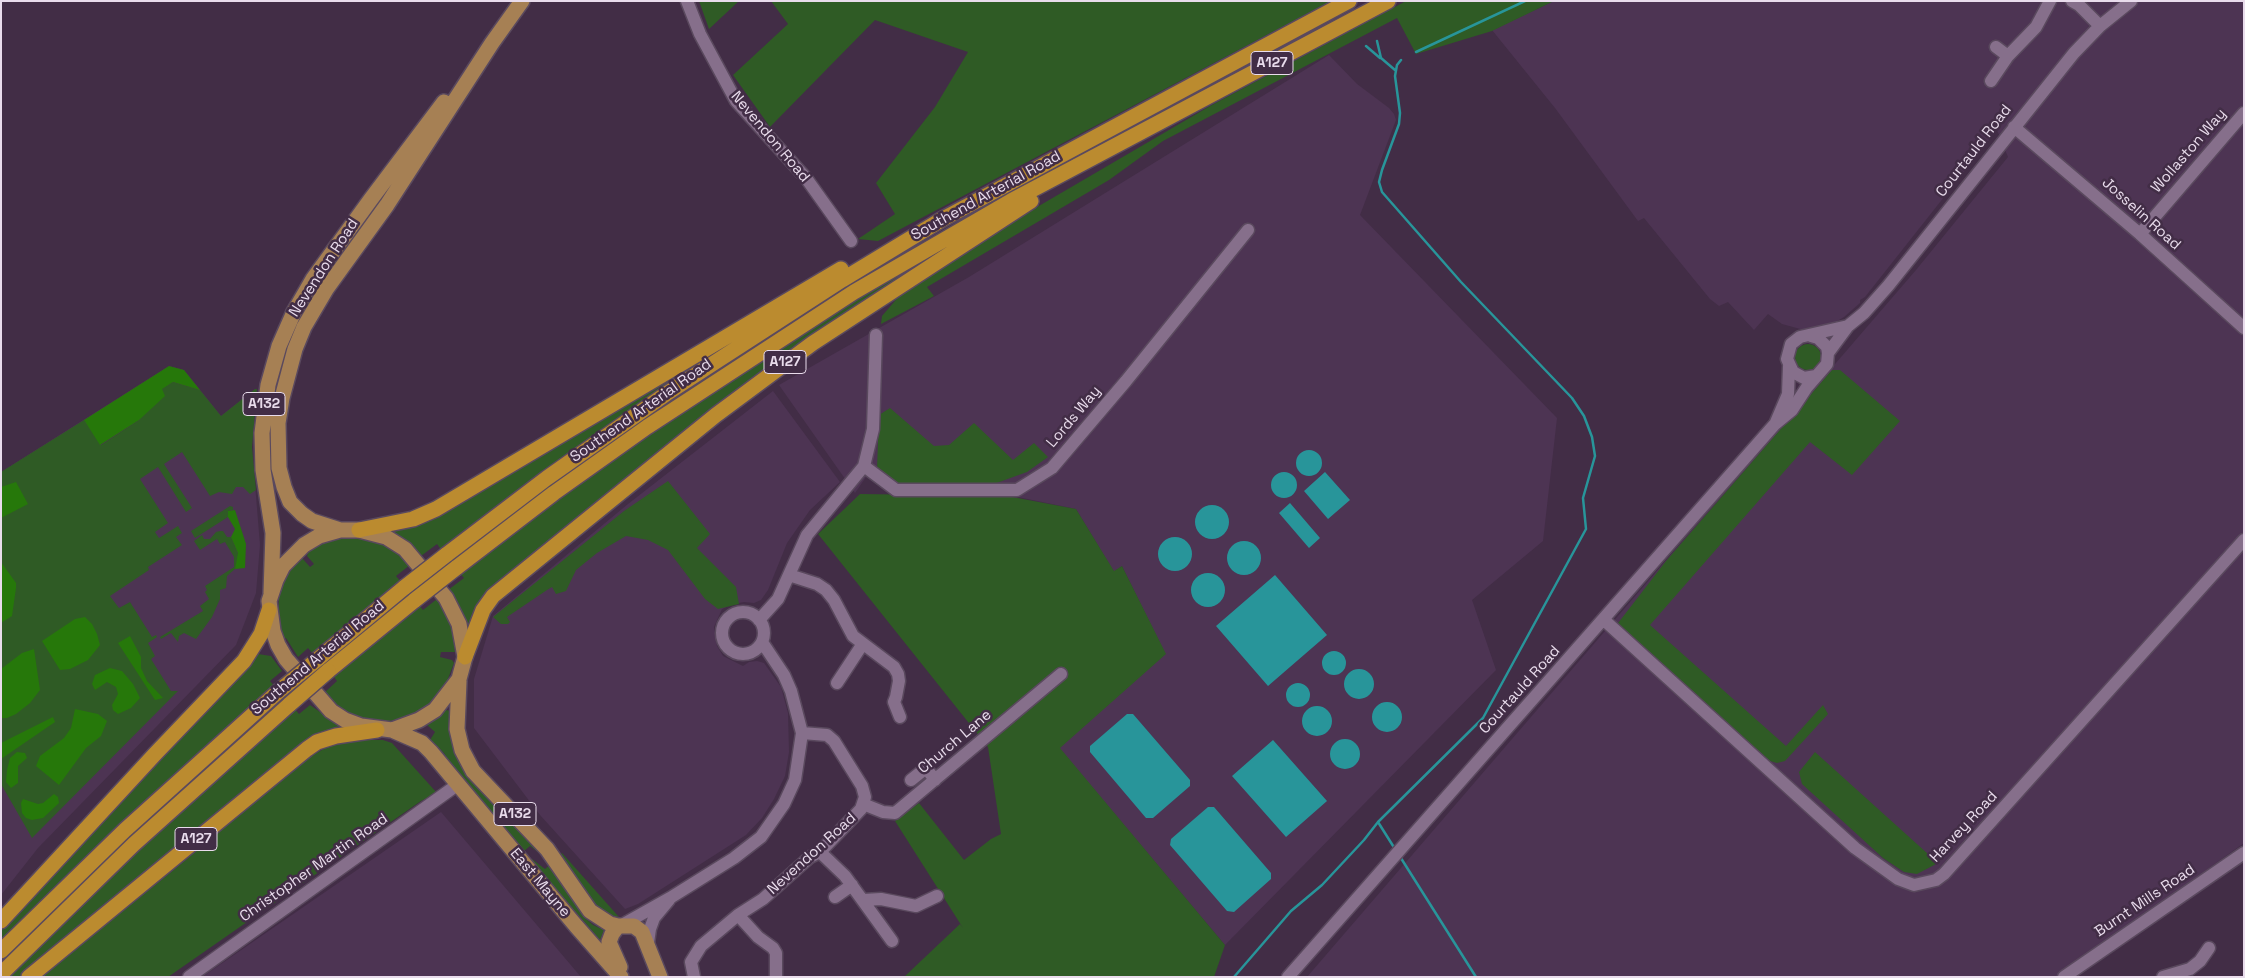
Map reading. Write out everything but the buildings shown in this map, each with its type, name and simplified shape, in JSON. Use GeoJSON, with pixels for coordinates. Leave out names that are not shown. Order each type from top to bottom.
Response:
{"type":"FeatureCollection","features":[{"type":"Feature","properties":{"kind":"highway","name":"Southend Arterial Road"},"geometry":{"type":"LineString","coordinates":[[1,951],[131,825],[279,691],[405,587],[546,478],[666,394],[802,305],[941,220],[1349,1]]}},
{"type":"Feature","properties":{"kind":"highway","name":"Southend Arterial Road"},"geometry":{"type":"LineString","coordinates":[[1,974],[134,844],[328,671],[456,568],[604,456],[810,319],[951,234],[1388,1]]}},
{"type":"Feature","properties":{"kind":"highway","name":"A127"},"geometry":{"type":"LineString","coordinates":[[466,657],[483,610],[493,596],[745,392],[880,298],[1008,215],[1156,124]]}},
{"type":"Feature","properties":{"kind":"highway","name":"A127"},"geometry":{"type":"LineString","coordinates":[[359,530],[413,519],[436,510],[837,271],[941,220]]}},
{"type":"Feature","properties":{"kind":"highway"},"geometry":{"type":"LineString","coordinates":[[1,921],[155,754],[244,661],[261,634],[269,610]]}},
{"type":"Feature","properties":{"kind":"highway","name":"A127"},"geometry":{"type":"LineString","coordinates":[[29,977],[307,749],[336,736],[384,730]]}},
{"type":"Feature","properties":{"kind":"main road","name":"Nevendon Road"},"geometry":{"type":"LineString","coordinates":[[340,530],[312,520],[302,514],[290,502],[279,468],[278,423],[283,390],[295,349],[327,288],[387,205],[492,43],[522,1]]}},
{"type":"Feature","properties":{"kind":"main road","name":"Nevendon Road"},"geometry":{"type":"LineString","coordinates":[[271,593],[273,533],[263,470],[262,433],[266,395],[279,346],[294,312],[328,258],[427,124],[492,43]]}},
{"type":"Feature","properties":{"kind":"main road","name":"A132"},"geometry":{"type":"LineString","coordinates":[[340,530],[359,530],[386,537],[405,549],[417,562],[455,614],[462,634],[466,657],[459,679],[435,710],[419,720],[384,730],[352,723],[338,716],[309,688],[281,652],[269,610],[271,593],[284,566],[298,549],[319,536],[340,530]]}},
{"type":"Feature","properties":{"kind":"main road","name":"East Mayne"},"geometry":{"type":"LineString","coordinates":[[459,679],[457,729],[462,750],[470,766],[547,849],[590,911],[601,919],[620,926],[629,925],[638,929],[648,943],[653,962],[660,977]]}},
{"type":"Feature","properties":{"kind":"main road","name":"East Mayne"},"geometry":{"type":"LineString","coordinates":[[384,730],[413,739],[428,748],[457,785],[623,977]]}},
{"type":"Feature","properties":{"kind":"main road","name":"East Mayne"},"geometry":{"type":"LineString","coordinates":[[620,926],[612,934],[610,942],[623,977]]}},
{"type":"Feature","properties":{"kind":"street","name":"Nevendon Road"},"geometry":{"type":"LineString","coordinates":[[687,1],[700,34],[736,101],[806,178],[850,241]]}},
{"type":"Feature","properties":{"kind":"street"},"geometry":{"type":"LineString","coordinates":[[1991,81],[2008,56],[2036,27],[2050,1]]}},
{"type":"Feature","properties":{"kind":"street"},"geometry":{"type":"LineString","coordinates":[[2072,1],[2079,5],[2100,26]]}},
{"type":"Feature","properties":{"kind":"street","name":"Courtauld Road"},"geometry":{"type":"LineString","coordinates":[[1288,977],[1776,424],[1792,410],[1827,364],[1828,353],[1848,326],[1864,313],[1882,293],[2074,53],[2100,26],[2131,1]]}},
{"type":"Feature","properties":{"kind":"street"},"geometry":{"type":"LineString","coordinates":[[1996,47],[2008,56]]}},
{"type":"Feature","properties":{"kind":"street","name":"Wollaston Way"},"geometry":{"type":"LineString","coordinates":[[2140,234],[2244,112]]}},
{"type":"Feature","properties":{"kind":"street","name":"Josselin Road"},"geometry":{"type":"LineString","coordinates":[[2014,127],[2140,234],[2244,328]]}},
{"type":"Feature","properties":{"kind":"street","name":"Lords Way"},"geometry":{"type":"LineString","coordinates":[[864,466],[896,490],[1017,490],[1052,468],[1126,381],[1248,230]]}},
{"type":"Feature","properties":{"kind":"street","name":"Courtauld Road"},"geometry":{"type":"LineString","coordinates":[[1776,424],[1788,394],[1789,366],[1787,354],[1791,344],[1800,337],[1848,326]]}},
{"type":"Feature","properties":{"kind":"street"},"geometry":{"type":"LineString","coordinates":[[760,620],[778,599],[807,535],[864,466],[873,429],[876,334]]}},
{"type":"Feature","properties":{"kind":"street"},"geometry":{"type":"LineString","coordinates":[[1811,336],[1823,342],[1828,353]]}},
{"type":"Feature","properties":{"kind":"street"},"geometry":{"type":"LineString","coordinates":[[1789,366],[1798,376],[1810,378],[1816,376]]}},
{"type":"Feature","properties":{"kind":"street","name":"Harvey Road"},"geometry":{"type":"LineString","coordinates":[[1604,620],[1855,848],[1898,879],[1914,885],[1936,880],[1944,874],[2244,540]]}},
{"type":"Feature","properties":{"kind":"street"},"geometry":{"type":"LineString","coordinates":[[789,575],[817,584],[826,590],[834,600],[852,636],[894,668],[898,674],[894,702],[900,717]]}},
{"type":"Feature","properties":{"kind":"street"},"geometry":{"type":"LineString","coordinates":[[746,612],[760,620],[764,633],[762,642],[756,650],[747,654],[738,654],[729,649],[722,636],[722,627],[729,617],[746,612]]}},
{"type":"Feature","properties":{"kind":"street"},"geometry":{"type":"LineString","coordinates":[[620,926],[670,898],[734,858],[761,837],[772,824],[784,804],[795,780],[802,733],[784,675],[762,642]]}},
{"type":"Feature","properties":{"kind":"street"},"geometry":{"type":"LineString","coordinates":[[837,682],[862,645]]}},
{"type":"Feature","properties":{"kind":"street","name":"Church Lane"},"geometry":{"type":"LineString","coordinates":[[863,804],[883,812],[895,814],[1062,674]]}},
{"type":"Feature","properties":{"kind":"street","name":"Nevendon Road"},"geometry":{"type":"LineString","coordinates":[[694,977],[691,962],[701,946],[738,915],[763,899],[810,857],[820,852],[857,816],[863,804],[865,797],[862,786],[834,741],[827,735],[802,733]]}},
{"type":"Feature","properties":{"kind":"street"},"geometry":{"type":"LineString","coordinates":[[911,780],[926,768],[935,780]]}},
{"type":"Feature","properties":{"kind":"street","name":"Christopher Martin Road"},"geometry":{"type":"LineString","coordinates":[[189,977],[457,785]]}},
{"type":"Feature","properties":{"kind":"street"},"geometry":{"type":"LineString","coordinates":[[820,852],[852,885],[892,940]]}},
{"type":"Feature","properties":{"kind":"street","name":"Burnt Mills Road"},"geometry":{"type":"LineString","coordinates":[[2070,975],[2244,853]]}},
{"type":"Feature","properties":{"kind":"street"},"geometry":{"type":"LineString","coordinates":[[836,897],[852,885]]}},
{"type":"Feature","properties":{"kind":"street"},"geometry":{"type":"LineString","coordinates":[[867,904],[881,899],[916,906],[937,896]]}},
{"type":"Feature","properties":{"kind":"street"},"geometry":{"type":"LineString","coordinates":[[648,943],[654,918],[670,898]]}},
{"type":"Feature","properties":{"kind":"street"},"geometry":{"type":"LineString","coordinates":[[738,915],[758,938],[773,948],[776,953],[776,977]]}},
{"type":"Feature","properties":{"kind":"street"},"geometry":{"type":"LineString","coordinates":[[2163,977],[2202,966],[2208,948]]}},
{"type":"Feature","properties":{"kind":"shaded area"},"geometry":{"type":"Polygon","coordinates":[[[699,1],[739,1],[709,29],[699,1]]]}},
{"type":"Feature","properties":{"kind":"shaded area"},"geometry":{"type":"Polygon","coordinates":[[[771,1],[1331,1],[878,241],[858,239],[895,214],[876,183],[935,107],[968,52],[875,20],[770,127],[733,75],[788,24],[771,1]]]}},
{"type":"Feature","properties":{"kind":"shaded area"},"geometry":{"type":"Polygon","coordinates":[[[1406,1],[1554,1],[1492,31],[1416,54],[1397,18],[1163,141],[1109,180],[927,287],[934,296],[881,324],[882,316],[900,295],[1020,217],[1210,106],[1406,1]]]}},
{"type":"Feature","properties":{"kind":"shaded area"},"geometry":{"type":"Polygon","coordinates":[[[1554,1],[2244,1],[2244,843],[2057,977],[1307,977],[1916,270],[2008,157],[1997,130],[1865,297],[1844,317],[1834,323],[1804,330],[1782,324],[1768,314],[1754,330],[1728,302],[1719,306],[1710,299],[1644,218],[1638,221],[1555,108],[1492,30],[1554,1]]]}},
{"type":"Feature","properties":{"kind":"shaded area"},"geometry":{"type":"Polygon","coordinates":[[[1329,55],[1357,84],[1389,108],[1396,120],[1360,215],[1557,418],[1543,541],[1472,600],[1496,670],[1225,945],[1059,748],[1165,654],[1122,566],[1114,572],[1076,509],[1013,496],[900,500],[866,477],[855,493],[779,385],[969,277],[1329,55]]]}},
{"type":"Feature","properties":{"kind":"shaded area"},"geometry":{"type":"Polygon","coordinates":[[[969,235],[493,590],[469,631],[462,611],[448,590],[464,578],[459,572],[607,461],[878,283],[969,235]]]}},
{"type":"Feature","properties":{"kind":"shaded area"},"geometry":{"type":"Polygon","coordinates":[[[1808,344],[1817,348],[1821,357],[1817,366],[1808,370],[1799,366],[1795,357],[1799,348],[1808,344]]]}},
{"type":"Feature","properties":{"kind":"shaded area"},"geometry":{"type":"Polygon","coordinates":[[[719,348],[718,353],[709,359],[707,358],[679,377],[442,551],[437,544],[421,556],[395,533],[395,531],[415,524],[719,348]]]}},
{"type":"Feature","properties":{"kind":"shaded area"},"geometry":{"type":"Polygon","coordinates":[[[169,366],[184,370],[221,416],[257,389],[252,447],[260,545],[256,593],[236,645],[38,848],[1,895],[1,472],[169,366]]]}},
{"type":"Feature","properties":{"kind":"shaded area"},"geometry":{"type":"Polygon","coordinates":[[[1832,370],[1840,370],[1900,421],[1852,475],[1810,442],[1650,625],[1786,746],[1823,705],[1828,714],[1785,761],[1777,763],[1770,761],[1615,627],[1666,561],[1832,370]]]}},
{"type":"Feature","properties":{"kind":"shaded area"},"geometry":{"type":"Polygon","coordinates":[[[173,382],[200,390],[221,416],[257,389],[252,447],[256,490],[250,494],[243,487],[236,487],[232,494],[219,492],[210,496],[182,452],[164,464],[192,508],[186,512],[158,467],[140,479],[168,523],[155,532],[159,538],[178,526],[182,533],[176,537],[182,545],[148,567],[149,570],[110,596],[119,608],[130,602],[152,637],[156,635],[157,637],[148,643],[155,656],[151,659],[171,691],[178,691],[32,838],[1,784],[1,472],[84,420],[101,445],[139,420],[161,389],[173,382]]]}},
{"type":"Feature","properties":{"kind":"shaded area"},"geometry":{"type":"Polygon","coordinates":[[[773,391],[840,482],[810,510],[787,543],[768,590],[761,600],[754,603],[733,604],[722,609],[714,627],[717,646],[723,656],[743,666],[749,662],[757,661],[764,663],[781,687],[788,713],[789,752],[785,776],[762,818],[746,835],[638,904],[625,909],[540,815],[474,728],[474,679],[493,616],[628,504],[773,391]]]}},
{"type":"Feature","properties":{"kind":"shaded area"},"geometry":{"type":"Polygon","coordinates":[[[890,408],[934,446],[949,445],[974,423],[1013,460],[1034,443],[1048,457],[1027,472],[991,485],[901,486],[877,469],[879,415],[890,408]]]}},
{"type":"Feature","properties":{"kind":"shaded area"},"geometry":{"type":"Polygon","coordinates":[[[1309,450],[1318,454],[1322,463],[1318,472],[1309,476],[1300,472],[1296,463],[1300,454],[1309,450]]]}},
{"type":"Feature","properties":{"kind":"shaded area"},"geometry":{"type":"Polygon","coordinates":[[[1284,472],[1293,476],[1297,485],[1293,494],[1284,498],[1275,494],[1271,485],[1275,476],[1284,472]]]}},
{"type":"Feature","properties":{"kind":"shaded area"},"geometry":{"type":"Polygon","coordinates":[[[1325,472],[1350,500],[1328,519],[1304,491],[1325,472]]]}},
{"type":"Feature","properties":{"kind":"shaded area"},"geometry":{"type":"Polygon","coordinates":[[[668,481],[710,534],[697,548],[736,587],[739,604],[718,609],[705,599],[668,550],[648,540],[626,536],[597,553],[576,570],[566,591],[556,594],[552,587],[507,617],[510,622],[508,624],[501,624],[493,617],[624,511],[668,481]]]}},
{"type":"Feature","properties":{"kind":"shaded area"},"geometry":{"type":"Polygon","coordinates":[[[860,494],[1007,496],[1076,509],[1114,571],[1122,566],[1166,654],[1060,748],[1225,945],[1214,977],[904,977],[960,924],[963,928],[895,821],[919,803],[964,860],[991,839],[1001,834],[988,747],[818,534],[860,494]]]}},
{"type":"Feature","properties":{"kind":"shaded area"},"geometry":{"type":"Polygon","coordinates":[[[1290,503],[1320,538],[1309,548],[1279,513],[1290,503]]]}},
{"type":"Feature","properties":{"kind":"shaded area"},"geometry":{"type":"Polygon","coordinates":[[[1212,505],[1219,506],[1224,510],[1228,515],[1228,529],[1224,534],[1219,538],[1212,539],[1205,538],[1200,534],[1196,529],[1195,522],[1196,515],[1200,510],[1205,506],[1212,505]]]}},
{"type":"Feature","properties":{"kind":"shaded area"},"geometry":{"type":"Polygon","coordinates":[[[230,506],[233,507],[233,510],[228,511],[228,517],[195,538],[191,531],[230,506]]]}},
{"type":"Feature","properties":{"kind":"shaded area"},"geometry":{"type":"Polygon","coordinates":[[[223,531],[227,537],[231,537],[238,553],[238,562],[235,569],[227,576],[226,588],[220,590],[220,599],[212,617],[196,639],[184,633],[179,636],[178,642],[171,633],[161,639],[160,637],[203,611],[200,606],[209,599],[205,592],[207,590],[205,586],[234,567],[234,557],[225,542],[220,544],[217,539],[200,550],[194,541],[202,535],[204,539],[210,539],[216,532],[223,531]]]}},
{"type":"Feature","properties":{"kind":"shaded area"},"geometry":{"type":"Polygon","coordinates":[[[346,537],[360,538],[382,544],[396,551],[410,565],[396,576],[402,583],[314,655],[308,648],[298,657],[286,638],[283,639],[278,619],[279,596],[284,580],[298,559],[303,559],[310,567],[314,564],[307,556],[309,550],[329,540],[346,537]]]}},
{"type":"Feature","properties":{"kind":"shaded area"},"geometry":{"type":"Polygon","coordinates":[[[1175,537],[1182,538],[1187,542],[1191,547],[1191,561],[1187,566],[1182,570],[1175,571],[1168,570],[1163,566],[1159,561],[1158,554],[1159,547],[1163,542],[1168,538],[1175,537]]]}},
{"type":"Feature","properties":{"kind":"shaded area"},"geometry":{"type":"Polygon","coordinates":[[[1244,541],[1251,542],[1256,546],[1260,551],[1260,565],[1256,570],[1251,574],[1244,575],[1237,574],[1232,570],[1228,565],[1227,558],[1228,551],[1232,546],[1237,542],[1244,541]]]}},
{"type":"Feature","properties":{"kind":"shaded area"},"geometry":{"type":"Polygon","coordinates":[[[1208,573],[1215,574],[1220,578],[1224,583],[1224,597],[1220,602],[1215,606],[1208,607],[1201,606],[1196,602],[1192,597],[1191,590],[1192,583],[1196,578],[1201,574],[1208,573]]]}},
{"type":"Feature","properties":{"kind":"shaded area"},"geometry":{"type":"Polygon","coordinates":[[[1275,575],[1327,635],[1268,686],[1216,626],[1275,575]]]}},
{"type":"Feature","properties":{"kind":"shaded area"},"geometry":{"type":"Polygon","coordinates":[[[437,599],[452,626],[455,652],[441,652],[440,657],[452,660],[454,663],[446,684],[431,703],[410,716],[386,722],[356,717],[331,701],[324,693],[337,681],[332,674],[418,604],[423,610],[437,599]]]}},
{"type":"Feature","properties":{"kind":"shaded area"},"geometry":{"type":"Polygon","coordinates":[[[1334,651],[1342,655],[1346,663],[1342,671],[1334,675],[1326,671],[1322,663],[1326,655],[1334,651]]]}},
{"type":"Feature","properties":{"kind":"shaded area"},"geometry":{"type":"Polygon","coordinates":[[[258,654],[271,656],[282,671],[270,681],[276,688],[1,944],[1,928],[214,700],[244,672],[258,654]]]}},
{"type":"Feature","properties":{"kind":"shaded area"},"geometry":{"type":"Polygon","coordinates":[[[1359,669],[1365,670],[1373,678],[1373,690],[1365,698],[1359,699],[1353,698],[1345,690],[1344,684],[1345,678],[1353,670],[1359,669]]]}},
{"type":"Feature","properties":{"kind":"shaded area"},"geometry":{"type":"Polygon","coordinates":[[[1298,683],[1306,687],[1310,695],[1306,703],[1298,707],[1290,703],[1286,695],[1290,687],[1298,683]]]}},
{"type":"Feature","properties":{"kind":"shaded area"},"geometry":{"type":"Polygon","coordinates":[[[1387,702],[1393,703],[1401,711],[1401,723],[1393,731],[1387,732],[1381,731],[1373,723],[1372,717],[1373,711],[1381,703],[1387,702]]]}},
{"type":"Feature","properties":{"kind":"shaded area"},"geometry":{"type":"Polygon","coordinates":[[[310,705],[343,728],[22,977],[9,977],[66,916],[293,707],[299,714],[310,705]]]}},
{"type":"Feature","properties":{"kind":"shaded area"},"geometry":{"type":"Polygon","coordinates":[[[1317,706],[1323,707],[1331,715],[1331,727],[1323,735],[1317,736],[1311,735],[1303,727],[1302,721],[1303,715],[1311,707],[1317,706]]]}},
{"type":"Feature","properties":{"kind":"shaded area"},"geometry":{"type":"Polygon","coordinates":[[[446,710],[451,711],[452,730],[543,856],[530,846],[523,852],[451,765],[444,753],[430,740],[435,732],[427,725],[446,710]]]}},
{"type":"Feature","properties":{"kind":"shaded area"},"geometry":{"type":"Polygon","coordinates":[[[1127,714],[1133,714],[1190,780],[1190,786],[1153,818],[1146,818],[1090,752],[1090,746],[1127,714]]]}},
{"type":"Feature","properties":{"kind":"shaded area"},"geometry":{"type":"Polygon","coordinates":[[[1345,739],[1351,740],[1359,748],[1359,760],[1351,768],[1345,769],[1339,768],[1331,760],[1330,754],[1331,748],[1339,740],[1345,739]]]}},
{"type":"Feature","properties":{"kind":"shaded area"},"geometry":{"type":"Polygon","coordinates":[[[355,740],[383,740],[392,743],[437,793],[421,801],[168,977],[41,977],[176,868],[307,758],[333,744],[355,740]]]}},
{"type":"Feature","properties":{"kind":"shaded area"},"geometry":{"type":"Polygon","coordinates":[[[1273,740],[1327,801],[1286,837],[1232,776],[1273,740]]]}},
{"type":"Feature","properties":{"kind":"shaded area"},"geometry":{"type":"Polygon","coordinates":[[[1815,752],[1938,863],[1917,874],[1904,872],[1883,858],[1802,784],[1799,772],[1815,752]]]}},
{"type":"Feature","properties":{"kind":"shaded area"},"geometry":{"type":"Polygon","coordinates":[[[1208,807],[1214,807],[1271,873],[1271,879],[1234,912],[1227,911],[1170,845],[1171,839],[1208,807]]]}},
{"type":"Feature","properties":{"kind":"shaded area"},"geometry":{"type":"Polygon","coordinates":[[[441,812],[581,977],[202,977],[441,812]]]}},
{"type":"Feature","properties":{"kind":"shaded area"},"geometry":{"type":"Polygon","coordinates":[[[562,853],[619,917],[603,914],[597,910],[560,855],[562,853]]]}},
{"type":"Feature","properties":{"kind":"shaded area"},"geometry":{"type":"Polygon","coordinates":[[[531,860],[545,869],[552,863],[585,918],[593,925],[604,930],[600,940],[531,860]]]}},
{"type":"Feature","properties":{"kind":"green space"},"geometry":{"type":"Polygon","coordinates":[[[169,366],[184,370],[200,390],[173,382],[162,389],[165,396],[139,420],[100,445],[84,420],[169,366]]]}},
{"type":"Feature","properties":{"kind":"green space"},"geometry":{"type":"Polygon","coordinates":[[[16,482],[28,504],[1,518],[1,487],[16,482]]]}},
{"type":"Feature","properties":{"kind":"green space"},"geometry":{"type":"Polygon","coordinates":[[[235,510],[246,544],[245,568],[235,569],[238,553],[231,537],[235,529],[228,517],[228,511],[235,510]]]}},
{"type":"Feature","properties":{"kind":"green space"},"geometry":{"type":"Polygon","coordinates":[[[1,562],[16,583],[16,588],[12,616],[1,623],[1,562]]]}},
{"type":"Feature","properties":{"kind":"green space"},"geometry":{"type":"Polygon","coordinates":[[[85,617],[92,624],[100,645],[88,660],[70,669],[60,670],[42,641],[75,619],[85,617]]]}},
{"type":"Feature","properties":{"kind":"green space"},"geometry":{"type":"Polygon","coordinates":[[[130,636],[141,657],[141,668],[147,681],[163,698],[155,700],[118,643],[130,636]]]}},
{"type":"Feature","properties":{"kind":"green space"},"geometry":{"type":"Polygon","coordinates":[[[34,649],[40,690],[30,703],[16,714],[7,718],[1,718],[1,669],[22,653],[34,649]]]}},
{"type":"Feature","properties":{"kind":"green space"},"geometry":{"type":"Polygon","coordinates":[[[110,668],[122,671],[133,684],[140,698],[131,708],[118,714],[113,710],[112,705],[118,694],[116,687],[107,682],[95,690],[92,684],[95,675],[110,668]]]}},
{"type":"Feature","properties":{"kind":"green space"},"geometry":{"type":"Polygon","coordinates":[[[75,709],[98,714],[107,721],[101,736],[86,748],[59,785],[36,766],[40,756],[64,738],[71,728],[75,709]]]}},
{"type":"Feature","properties":{"kind":"green space"},"geometry":{"type":"Polygon","coordinates":[[[53,717],[55,722],[1,759],[1,743],[53,717]]]}},
{"type":"Feature","properties":{"kind":"green space"},"geometry":{"type":"Polygon","coordinates":[[[17,752],[25,753],[27,758],[18,766],[18,783],[11,788],[6,782],[7,770],[10,758],[17,752]]]}},
{"type":"Feature","properties":{"kind":"green space"},"geometry":{"type":"Polygon","coordinates":[[[54,794],[58,797],[59,803],[43,818],[32,820],[26,818],[22,813],[21,803],[23,799],[38,804],[43,803],[54,794]]]}},
{"type":"Feature","properties":{"kind":"waterway"},"geometry":{"type":"LineString","coordinates":[[1416,52],[1525,1]]}},
{"type":"Feature","properties":{"kind":"waterway"},"geometry":{"type":"LineString","coordinates":[[1377,41],[1381,58],[1395,70]]}},
{"type":"Feature","properties":{"kind":"waterway"},"geometry":{"type":"LineString","coordinates":[[1366,46],[1380,58]]}},
{"type":"Feature","properties":{"kind":"waterway"},"geometry":{"type":"LineString","coordinates":[[1378,822],[1483,718],[1586,529],[1583,498],[1595,456],[1592,437],[1584,416],[1572,398],[1461,282],[1382,192],[1379,182],[1399,124],[1400,113],[1395,76],[1397,65],[1401,60]]}},
{"type":"Feature","properties":{"kind":"waterway"},"geometry":{"type":"LineString","coordinates":[[1234,977],[1291,911],[1322,885],[1378,822],[1395,849]]}},
{"type":"Feature","properties":{"kind":"waterway"},"geometry":{"type":"LineString","coordinates":[[1399,855],[1476,977]]}}]}
